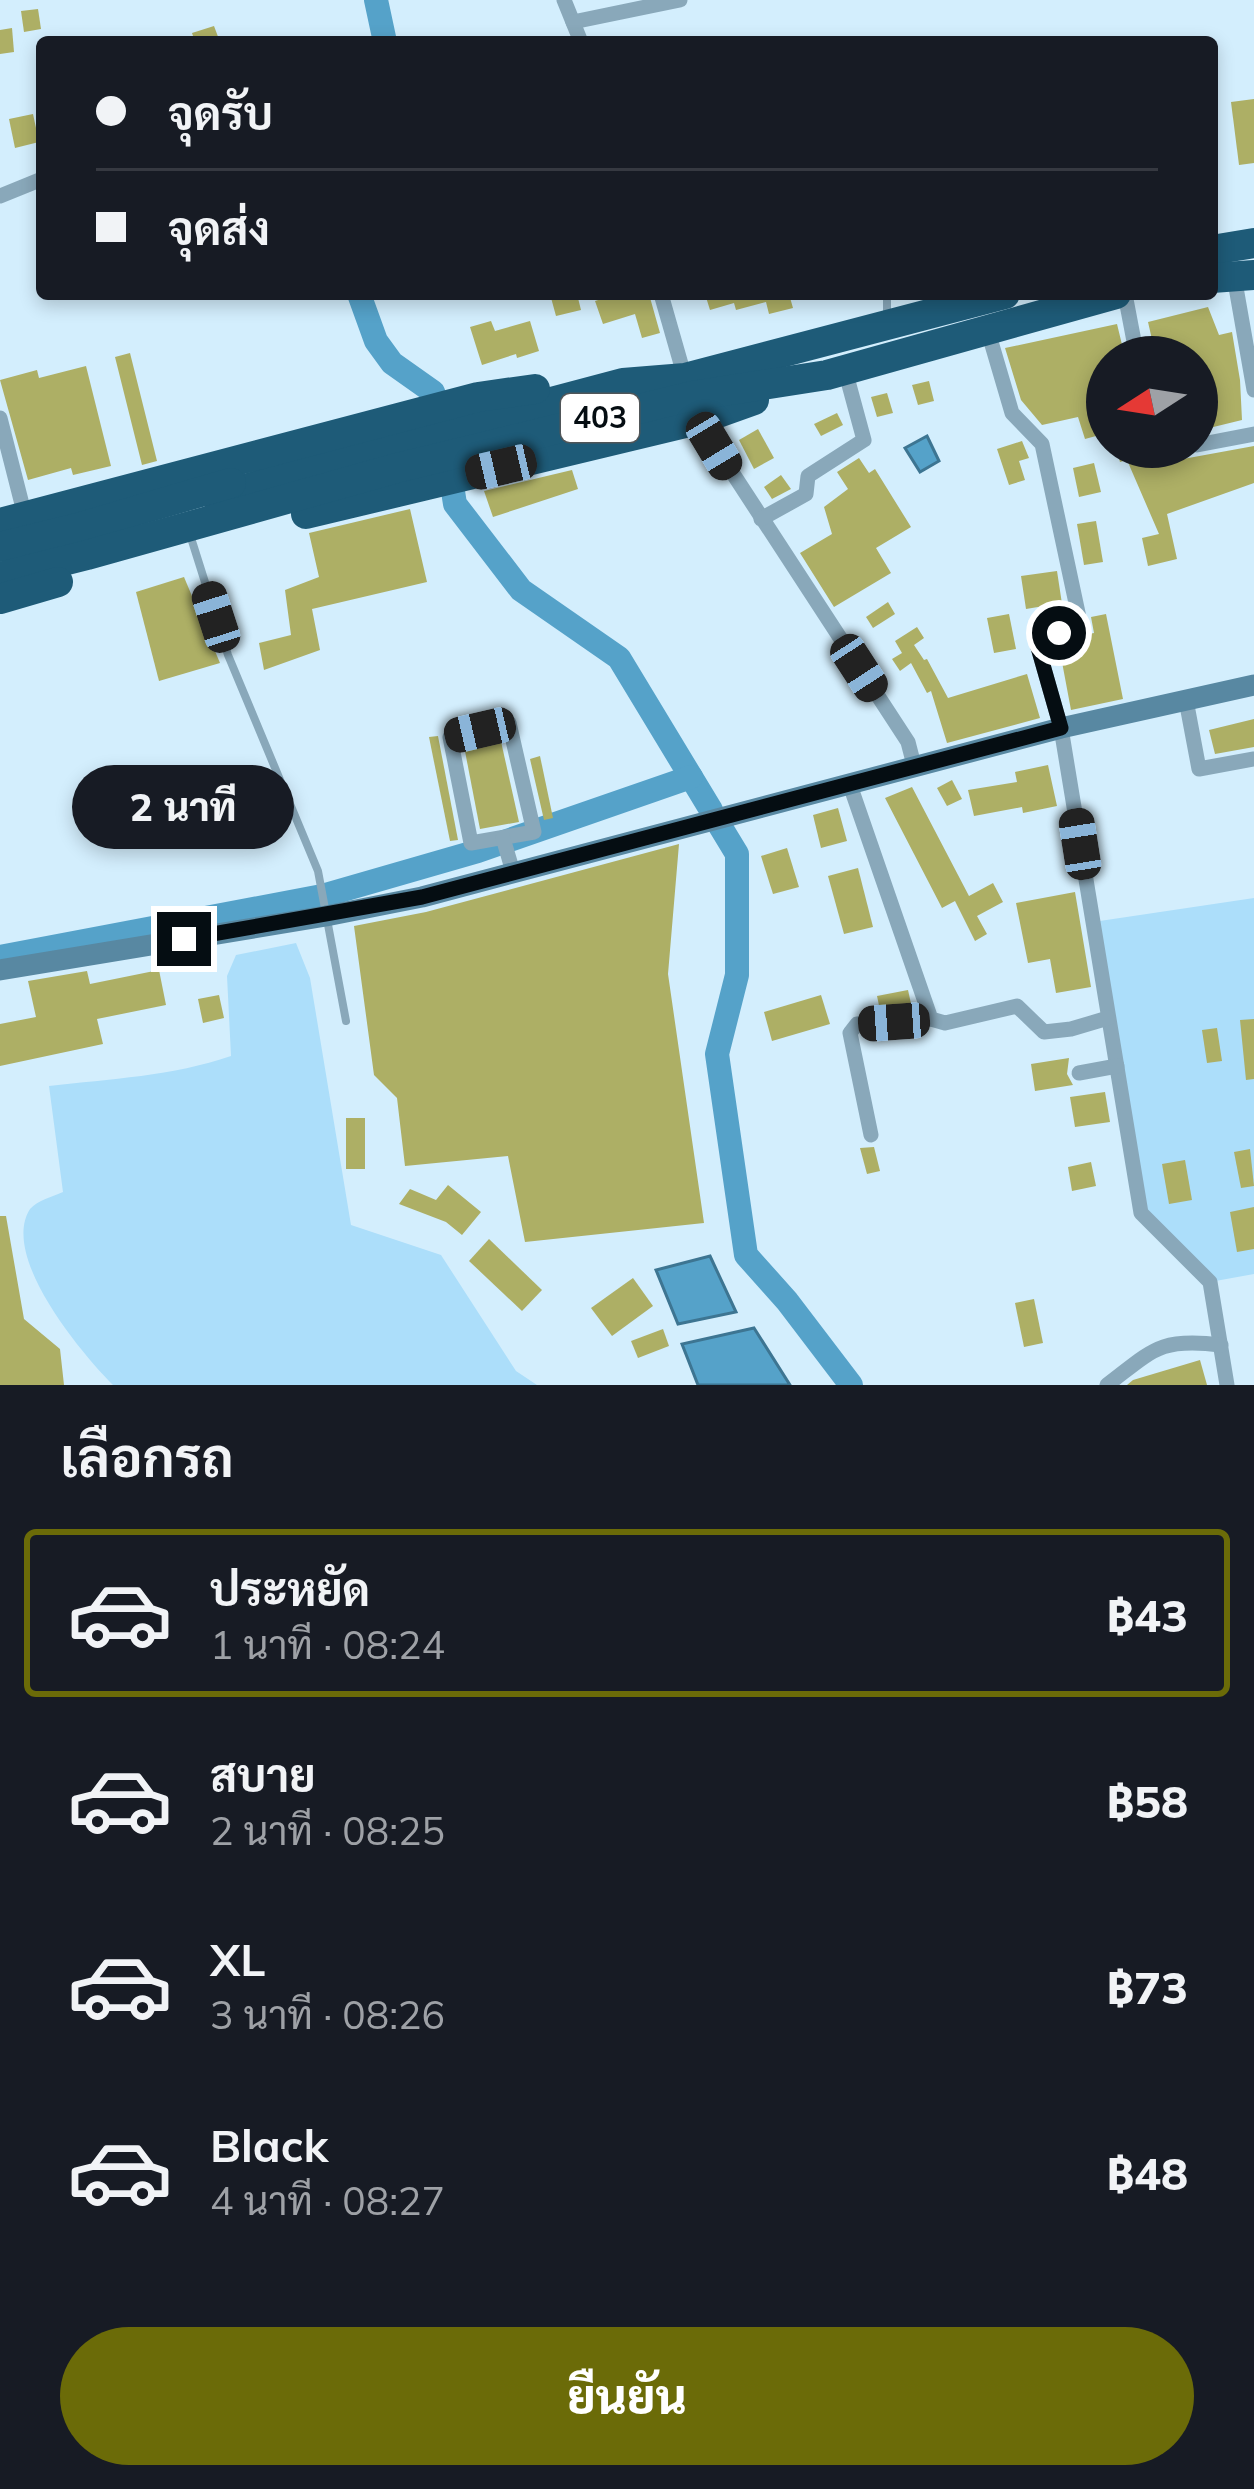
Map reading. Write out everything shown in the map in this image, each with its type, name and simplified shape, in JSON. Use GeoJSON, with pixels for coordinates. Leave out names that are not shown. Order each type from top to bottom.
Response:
{"type":"FeatureCollection","features":[{"type":"Feature","properties":{"kind":"highway"},"geometry":{"type":"LineString","coordinates":[[1218,249],[1254,243]]}},
{"type":"Feature","properties":{"kind":"highway","name":"403"},"geometry":{"type":"LineString","coordinates":[[0,577],[374,449],[617,384],[685,379],[981,300]]}},
{"type":"Feature","properties":{"kind":"highway","name":"403"},"geometry":{"type":"LineString","coordinates":[[0,560],[86,548],[692,396],[836,372],[1097,300]]}},
{"type":"Feature","properties":{"kind":"highway"},"geometry":{"type":"LineString","coordinates":[[0,599],[192,541],[698,420],[836,372]]}},
{"type":"Feature","properties":{"kind":"highway"},"geometry":{"type":"LineString","coordinates":[[0,587],[836,372]]}},
{"type":"Feature","properties":{"kind":"highway"},"geometry":{"type":"LineString","coordinates":[[13,520],[478,397],[599,380],[617,384]]}},
{"type":"Feature","properties":{"kind":"highway"},"geometry":{"type":"LineString","coordinates":[[0,547],[483,407],[617,384]]}},
{"type":"Feature","properties":{"kind":"street"},"geometry":{"type":"LineString","coordinates":[[564,0],[579,36]]}},
{"type":"Feature","properties":{"kind":"street"},"geometry":{"type":"LineString","coordinates":[[573,22],[680,0]]}},
{"type":"Feature","properties":{"kind":"street"},"geometry":{"type":"LineString","coordinates":[[0,196],[36,181]]}},
{"type":"Feature","properties":{"kind":"street"},"geometry":{"type":"LineString","coordinates":[[1233,276],[1254,390]]}},
{"type":"Feature","properties":{"kind":"street"},"geometry":{"type":"LineString","coordinates":[[663,300],[685,379]]}},
{"type":"Feature","properties":{"kind":"street"},"geometry":{"type":"LineString","coordinates":[[1122,300],[1131,336]]}},
{"type":"Feature","properties":{"kind":"street"},"geometry":{"type":"LineString","coordinates":[[987,328],[1012,412],[1042,444],[1080,622],[1037,644],[1061,728],[1141,1213],[1210,1282],[1227,1385]]}},
{"type":"Feature","properties":{"kind":"street"},"geometry":{"type":"LineString","coordinates":[[761,519],[806,494],[808,476],[864,440],[836,372]]}},
{"type":"Feature","properties":{"kind":"street"},"geometry":{"type":"LineString","coordinates":[[0,418],[13,520]]}},
{"type":"Feature","properties":{"kind":"street"},"geometry":{"type":"LineString","coordinates":[[698,420],[908,742],[915,769]]}},
{"type":"Feature","properties":{"kind":"street"},"geometry":{"type":"LineString","coordinates":[[1218,441],[1254,434]]}},
{"type":"Feature","properties":{"kind":"street"},"geometry":{"type":"LineString","coordinates":[[0,970],[422,897],[508,854],[534,832],[509,723],[450,737],[471,843],[508,854],[850,784],[1061,728],[1254,686]]}},
{"type":"Feature","properties":{"kind":"street"},"geometry":{"type":"LineString","coordinates":[[1186,700],[1199,769],[1254,759]]}},
{"type":"Feature","properties":{"kind":"street"},"geometry":{"type":"LineString","coordinates":[[850,784],[931,1019]]}},
{"type":"Feature","properties":{"kind":"street"},"geometry":{"type":"LineString","coordinates":[[871,1135],[850,1033],[856,1024],[931,1019],[945,1023],[1018,1006],[1044,1032],[1108,1018]]}},
{"type":"Feature","properties":{"kind":"street"},"geometry":{"type":"LineString","coordinates":[[1079,1073],[1117,1066]]}},
{"type":"Feature","properties":{"kind":"street"},"geometry":{"type":"LineString","coordinates":[[1107,1385],[1148,1352],[1185,1340],[1221,1345]]}},
{"type":"Feature","properties":{"kind":"lane"},"geometry":{"type":"LineString","coordinates":[[887,300],[887,327]]}},
{"type":"Feature","properties":{"kind":"lane"},"geometry":{"type":"LineString","coordinates":[[192,541],[228,655],[318,871],[346,1021]]}},
{"type":"Feature","properties":{"kind":"shaded area"},"geometry":{"type":"Polygon","coordinates":[[[927,436],[939,461],[920,472],[905,448],[927,436]]]}},
{"type":"Feature","properties":{"kind":"shaded area"},"geometry":{"type":"Polygon","coordinates":[[[1254,898],[1254,1274],[1210,1282],[1141,1213],[1093,922],[1254,898]]]}},
{"type":"Feature","properties":{"kind":"shaded area"},"geometry":{"type":"Polygon","coordinates":[[[296,943],[310,978],[351,1225],[441,1255],[516,1371],[537,1385],[113,1385],[48,1303],[26,1252],[24,1229],[33,1206],[63,1192],[49,1086],[164,1072],[231,1056],[227,976],[236,955],[296,943]]]}},
{"type":"Feature","properties":{"kind":"shaded area"},"geometry":{"type":"Polygon","coordinates":[[[710,1256],[736,1312],[678,1324],[656,1270],[710,1256]]]}},
{"type":"Feature","properties":{"kind":"shaded area"},"geometry":{"type":"Polygon","coordinates":[[[754,1328],[790,1385],[698,1385],[682,1344],[754,1328]]]}},
{"type":"Feature","properties":{"kind":"building"},"geometry":{"type":"Polygon","coordinates":[[[38,9],[41,29],[24,32],[21,11],[38,9]]]}},
{"type":"Feature","properties":{"kind":"building"},"geometry":{"type":"Polygon","coordinates":[[[214,26],[218,36],[193,36],[214,26]]]}},
{"type":"Feature","properties":{"kind":"building"},"geometry":{"type":"Polygon","coordinates":[[[12,28],[14,52],[0,54],[0,30],[12,28]]]}},
{"type":"Feature","properties":{"kind":"building"},"geometry":{"type":"Polygon","coordinates":[[[1254,99],[1254,163],[1239,165],[1231,102],[1254,99]]]}},
{"type":"Feature","properties":{"kind":"building"},"geometry":{"type":"Polygon","coordinates":[[[33,114],[36,143],[15,148],[9,119],[33,114]]]}},
{"type":"Feature","properties":{"kind":"building"},"geometry":{"type":"Polygon","coordinates":[[[552,300],[578,300],[581,310],[556,316],[552,300]]]}},
{"type":"Feature","properties":{"kind":"building"},"geometry":{"type":"Polygon","coordinates":[[[651,300],[660,333],[642,338],[635,314],[603,324],[595,301],[651,300]]]}},
{"type":"Feature","properties":{"kind":"building"},"geometry":{"type":"Polygon","coordinates":[[[707,300],[791,300],[793,308],[769,314],[766,302],[736,310],[734,303],[710,310],[707,300]]]}},
{"type":"Feature","properties":{"kind":"building"},"geometry":{"type":"Polygon","coordinates":[[[1208,307],[1219,335],[1232,332],[1242,420],[1218,426],[1218,336],[1151,336],[1148,322],[1208,307]]]}},
{"type":"Feature","properties":{"kind":"building"},"geometry":{"type":"Polygon","coordinates":[[[491,321],[495,331],[530,321],[539,351],[482,365],[470,327],[491,321]]]}},
{"type":"Feature","properties":{"kind":"building"},"geometry":{"type":"Polygon","coordinates":[[[1117,324],[1120,336],[1086,336],[1086,439],[1078,417],[1042,425],[1021,400],[1005,348],[1117,324]]]}},
{"type":"Feature","properties":{"kind":"building"},"geometry":{"type":"Polygon","coordinates":[[[130,353],[157,461],[142,465],[115,357],[130,353]]]}},
{"type":"Feature","properties":{"kind":"building"},"geometry":{"type":"Polygon","coordinates":[[[86,366],[111,466],[73,475],[71,468],[28,480],[0,380],[37,370],[39,378],[86,366]]]}},
{"type":"Feature","properties":{"kind":"building"},"geometry":{"type":"Polygon","coordinates":[[[929,381],[934,401],[918,405],[912,385],[929,381]]]}},
{"type":"Feature","properties":{"kind":"building"},"geometry":{"type":"Polygon","coordinates":[[[887,393],[893,413],[877,417],[871,397],[887,393]]]}},
{"type":"Feature","properties":{"kind":"building"},"geometry":{"type":"Polygon","coordinates":[[[837,413],[843,425],[821,436],[814,424],[837,413]]]}},
{"type":"Feature","properties":{"kind":"building"},"geometry":{"type":"Polygon","coordinates":[[[758,429],[774,458],[754,469],[739,440],[758,429]]]}},
{"type":"Feature","properties":{"kind":"building"},"geometry":{"type":"Polygon","coordinates":[[[1022,441],[1029,458],[1019,461],[1025,480],[1009,485],[997,449],[1022,441]]]}},
{"type":"Feature","properties":{"kind":"building"},"geometry":{"type":"Polygon","coordinates":[[[1254,446],[1254,483],[1167,514],[1177,559],[1148,566],[1142,538],[1159,534],[1130,468],[1218,468],[1218,453],[1254,446]]]}},
{"type":"Feature","properties":{"kind":"building"},"geometry":{"type":"Polygon","coordinates":[[[859,458],[869,473],[875,469],[911,527],[876,548],[891,573],[834,607],[800,553],[832,534],[824,507],[848,489],[837,472],[859,458]]]}},
{"type":"Feature","properties":{"kind":"building"},"geometry":{"type":"Polygon","coordinates":[[[1073,468],[1095,468],[1101,492],[1079,497],[1073,468]]]}},
{"type":"Feature","properties":{"kind":"building"},"geometry":{"type":"Polygon","coordinates":[[[572,470],[578,489],[493,517],[484,491],[572,470]]]}},
{"type":"Feature","properties":{"kind":"building"},"geometry":{"type":"Polygon","coordinates":[[[781,475],[791,489],[772,499],[764,487],[781,475]]]}},
{"type":"Feature","properties":{"kind":"building"},"geometry":{"type":"Polygon","coordinates":[[[410,509],[427,582],[312,609],[320,650],[264,670],[259,643],[291,635],[285,590],[319,577],[309,533],[410,509]]]}},
{"type":"Feature","properties":{"kind":"building"},"geometry":{"type":"Polygon","coordinates":[[[1096,521],[1103,562],[1084,565],[1077,524],[1096,521]]]}},
{"type":"Feature","properties":{"kind":"building"},"geometry":{"type":"Polygon","coordinates":[[[1057,571],[1064,617],[1047,623],[1044,606],[1026,609],[1021,576],[1057,571]]]}},
{"type":"Feature","properties":{"kind":"building"},"geometry":{"type":"Polygon","coordinates":[[[184,577],[220,663],[159,681],[136,592],[184,577]]]}},
{"type":"Feature","properties":{"kind":"building"},"geometry":{"type":"Polygon","coordinates":[[[888,602],[895,614],[873,628],[866,617],[888,602]]]}},
{"type":"Feature","properties":{"kind":"building"},"geometry":{"type":"Polygon","coordinates":[[[1009,614],[1016,649],[994,653],[987,618],[1009,614]]]}},
{"type":"Feature","properties":{"kind":"building"},"geometry":{"type":"Polygon","coordinates":[[[1106,614],[1123,699],[1071,710],[1059,646],[1094,633],[1091,617],[1106,614]]]}},
{"type":"Feature","properties":{"kind":"building"},"geometry":{"type":"Polygon","coordinates":[[[917,627],[924,638],[914,645],[948,698],[1027,674],[1040,718],[947,743],[931,691],[927,693],[911,663],[900,671],[892,659],[902,653],[895,641],[917,627]]]}},
{"type":"Feature","properties":{"kind":"building"},"geometry":{"type":"Polygon","coordinates":[[[1254,719],[1254,747],[1215,754],[1209,730],[1254,719]]]}},
{"type":"Feature","properties":{"kind":"building"},"geometry":{"type":"Polygon","coordinates":[[[438,736],[458,840],[450,841],[429,737],[438,736]]]}},
{"type":"Feature","properties":{"kind":"building"},"geometry":{"type":"Polygon","coordinates":[[[500,737],[519,822],[480,829],[464,746],[500,737]]]}},
{"type":"Feature","properties":{"kind":"building"},"geometry":{"type":"Polygon","coordinates":[[[540,756],[553,818],[544,820],[530,759],[540,756]]]}},
{"type":"Feature","properties":{"kind":"building"},"geometry":{"type":"Polygon","coordinates":[[[1048,765],[1057,806],[974,816],[968,790],[1017,782],[1015,772],[1048,765]]]}},
{"type":"Feature","properties":{"kind":"building"},"geometry":{"type":"Polygon","coordinates":[[[952,780],[962,799],[947,806],[937,788],[952,780]]]}},
{"type":"Feature","properties":{"kind":"building"},"geometry":{"type":"Polygon","coordinates":[[[912,787],[969,896],[993,883],[1003,902],[977,916],[987,934],[975,941],[955,901],[942,908],[885,798],[912,787]]]}},
{"type":"Feature","properties":{"kind":"building"},"geometry":{"type":"Polygon","coordinates":[[[838,808],[847,841],[821,848],[813,815],[838,808]]]}},
{"type":"Feature","properties":{"kind":"building"},"geometry":{"type":"Polygon","coordinates":[[[679,844],[668,974],[704,1223],[525,1242],[508,1156],[405,1166],[397,1098],[374,1075],[354,926],[426,912],[679,844]]]}},
{"type":"Feature","properties":{"kind":"building"},"geometry":{"type":"Polygon","coordinates":[[[787,848],[799,887],[773,894],[761,856],[787,848]]]}},
{"type":"Feature","properties":{"kind":"building"},"geometry":{"type":"Polygon","coordinates":[[[858,868],[873,927],[844,934],[828,876],[858,868]]]}},
{"type":"Feature","properties":{"kind":"building"},"geometry":{"type":"Polygon","coordinates":[[[1075,892],[1091,987],[1056,993],[1050,959],[1028,963],[1016,903],[1075,892]]]}},
{"type":"Feature","properties":{"kind":"building"},"geometry":{"type":"Polygon","coordinates":[[[159,970],[166,1005],[97,1019],[103,1044],[0,1066],[0,1024],[36,1017],[28,981],[87,971],[90,984],[159,970]]]}},
{"type":"Feature","properties":{"kind":"building"},"geometry":{"type":"Polygon","coordinates":[[[908,990],[912,1008],[880,1010],[877,996],[908,990]]]}},
{"type":"Feature","properties":{"kind":"building"},"geometry":{"type":"Polygon","coordinates":[[[219,995],[224,1018],[203,1023],[198,999],[219,995]]]}},
{"type":"Feature","properties":{"kind":"building"},"geometry":{"type":"Polygon","coordinates":[[[821,995],[830,1024],[772,1041],[764,1012],[821,995]]]}},
{"type":"Feature","properties":{"kind":"building"},"geometry":{"type":"Polygon","coordinates":[[[1254,1019],[1254,1079],[1246,1080],[1240,1020],[1254,1019]]]}},
{"type":"Feature","properties":{"kind":"building"},"geometry":{"type":"Polygon","coordinates":[[[1217,1028],[1222,1061],[1207,1063],[1202,1030],[1217,1028]]]}},
{"type":"Feature","properties":{"kind":"building"},"geometry":{"type":"Polygon","coordinates":[[[1069,1058],[1067,1074],[1073,1085],[1035,1091],[1031,1064],[1069,1058]]]}},
{"type":"Feature","properties":{"kind":"building"},"geometry":{"type":"Polygon","coordinates":[[[1105,1092],[1110,1122],[1075,1127],[1070,1097],[1105,1092]]]}},
{"type":"Feature","properties":{"kind":"building"},"geometry":{"type":"Polygon","coordinates":[[[346,1118],[365,1118],[365,1169],[346,1169],[346,1118]]]}},
{"type":"Feature","properties":{"kind":"building"},"geometry":{"type":"Polygon","coordinates":[[[874,1147],[880,1171],[867,1174],[860,1148],[874,1147]]]}},
{"type":"Feature","properties":{"kind":"building"},"geometry":{"type":"Polygon","coordinates":[[[1250,1149],[1254,1186],[1241,1188],[1234,1152],[1250,1149]]]}},
{"type":"Feature","properties":{"kind":"building"},"geometry":{"type":"Polygon","coordinates":[[[1185,1160],[1192,1200],[1169,1204],[1162,1164],[1185,1160]]]}},
{"type":"Feature","properties":{"kind":"building"},"geometry":{"type":"Polygon","coordinates":[[[1091,1162],[1096,1186],[1072,1191],[1068,1167],[1091,1162]]]}},
{"type":"Feature","properties":{"kind":"building"},"geometry":{"type":"Polygon","coordinates":[[[448,1185],[481,1212],[462,1235],[446,1222],[399,1204],[410,1189],[436,1200],[448,1185]]]}},
{"type":"Feature","properties":{"kind":"building"},"geometry":{"type":"Polygon","coordinates":[[[1254,1207],[1254,1249],[1237,1252],[1230,1212],[1254,1207]]]}},
{"type":"Feature","properties":{"kind":"building"},"geometry":{"type":"Polygon","coordinates":[[[0,1216],[6,1216],[24,1319],[60,1349],[64,1385],[0,1385],[0,1216]]]}},
{"type":"Feature","properties":{"kind":"building"},"geometry":{"type":"Polygon","coordinates":[[[489,1239],[542,1290],[522,1311],[469,1261],[489,1239]]]}},
{"type":"Feature","properties":{"kind":"building"},"geometry":{"type":"Polygon","coordinates":[[[633,1278],[653,1306],[612,1336],[591,1308],[633,1278]]]}},
{"type":"Feature","properties":{"kind":"building"},"geometry":{"type":"Polygon","coordinates":[[[1034,1299],[1043,1343],[1024,1347],[1015,1303],[1034,1299]]]}},
{"type":"Feature","properties":{"kind":"building"},"geometry":{"type":"Polygon","coordinates":[[[663,1329],[669,1346],[638,1358],[631,1341],[663,1329]]]}},
{"type":"Feature","properties":{"kind":"building"},"geometry":{"type":"Polygon","coordinates":[[[1200,1360],[1207,1385],[1127,1385],[1133,1380],[1200,1360]]]}},
{"type":"Feature","properties":{"kind":"waterway"},"geometry":{"type":"LineString","coordinates":[[376,0],[384,36]]}},
{"type":"Feature","properties":{"kind":"waterway"},"geometry":{"type":"LineString","coordinates":[[361,300],[376,341],[392,363],[433,392],[443,420]]}},
{"type":"Feature","properties":{"kind":"waterway"},"geometry":{"type":"LineString","coordinates":[[449,466],[455,504],[521,590],[619,658],[711,810]]}},
{"type":"Feature","properties":{"kind":"waterway"},"geometry":{"type":"LineString","coordinates":[[0,957],[322,896],[478,851],[691,777]]}},
{"type":"Feature","properties":{"kind":"waterway"},"geometry":{"type":"LineString","coordinates":[[720,826],[737,854],[737,975],[717,1054],[746,1255],[851,1385]]}},
{"type":"Feature","properties":{"kind":"route"},"geometry":{"type":"LineString","coordinates":[[184,939],[422,897],[1061,728],[1037,644],[1059,633]]}}]}
